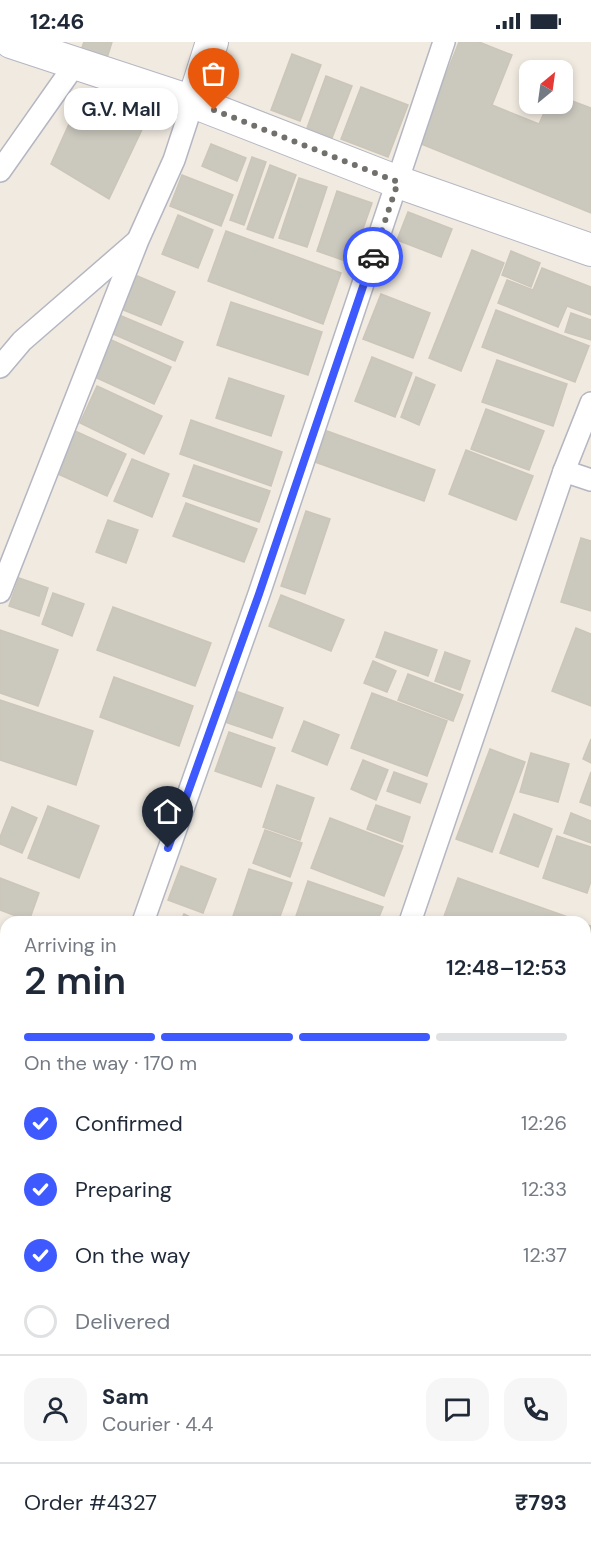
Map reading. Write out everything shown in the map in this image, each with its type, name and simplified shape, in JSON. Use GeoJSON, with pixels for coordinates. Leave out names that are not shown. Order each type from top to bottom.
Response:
{"type":"FeatureCollection","features":[{"type":"Feature","properties":{"kind":"street"},"geometry":{"type":"LineString","coordinates":[[11,42],[193,102],[398,182],[591,250]]}},
{"type":"Feature","properties":{"kind":"street"},"geometry":{"type":"LineString","coordinates":[[0,592],[138,240],[174,160],[212,42]]}},
{"type":"Feature","properties":{"kind":"street"},"geometry":{"type":"LineString","coordinates":[[145,916],[259,594],[444,42]]}},
{"type":"Feature","properties":{"kind":"street"},"geometry":{"type":"LineString","coordinates":[[0,171],[76,63]]}},
{"type":"Feature","properties":{"kind":"street"},"geometry":{"type":"LineString","coordinates":[[0,367],[22,341],[138,240]]}},
{"type":"Feature","properties":{"kind":"street"},"geometry":{"type":"LineString","coordinates":[[412,916],[564,471],[591,403]]}},
{"type":"Feature","properties":{"kind":"street"},"geometry":{"type":"LineString","coordinates":[[564,471],[591,480]]}},
{"type":"Feature","properties":{"kind":"building"},"geometry":{"type":"Polygon","coordinates":[[[84,42],[112,42],[107,58],[81,50],[84,42]]]}},
{"type":"Feature","properties":{"kind":"building"},"geometry":{"type":"Polygon","coordinates":[[[459,42],[479,42],[512,55],[492,105],[539,124],[544,114],[573,114],[573,101],[591,108],[591,213],[419,143],[459,42]]]}},
{"type":"Feature","properties":{"kind":"building"},"geometry":{"type":"Polygon","coordinates":[[[292,54],[321,65],[300,121],[271,110],[292,54]]]}},
{"type":"Feature","properties":{"kind":"building"},"geometry":{"type":"Polygon","coordinates":[[[326,76],[352,86],[332,138],[307,128],[326,76]]]}},
{"type":"Feature","properties":{"kind":"building"},"geometry":{"type":"Polygon","coordinates":[[[361,87],[408,105],[388,157],[341,139],[361,87]]]}},
{"type":"Feature","properties":{"kind":"building"},"geometry":{"type":"Polygon","coordinates":[[[83,93],[148,117],[109,199],[51,164],[83,93]]]}},
{"type":"Feature","properties":{"kind":"building"},"geometry":{"type":"Polygon","coordinates":[[[211,144],[246,158],[237,181],[202,166],[211,144]]]}},
{"type":"Feature","properties":{"kind":"building"},"geometry":{"type":"Polygon","coordinates":[[[252,157],[266,162],[244,225],[230,220],[252,157]]]}},
{"type":"Feature","properties":{"kind":"building"},"geometry":{"type":"Polygon","coordinates":[[[270,165],[296,175],[273,238],[247,229],[270,165]]]}},
{"type":"Feature","properties":{"kind":"building"},"geometry":{"type":"Polygon","coordinates":[[[182,175],[233,195],[221,226],[170,206],[182,175]]]}},
{"type":"Feature","properties":{"kind":"building"},"geometry":{"type":"Polygon","coordinates":[[[299,178],[327,187],[307,247],[279,238],[299,178]]]}},
{"type":"Feature","properties":{"kind":"building"},"geometry":{"type":"Polygon","coordinates":[[[337,191],[372,203],[351,263],[317,251],[337,191]]]}},
{"type":"Feature","properties":{"kind":"building"},"geometry":{"type":"Polygon","coordinates":[[[408,212],[452,229],[441,257],[397,240],[408,212]]]}},
{"type":"Feature","properties":{"kind":"building"},"geometry":{"type":"Polygon","coordinates":[[[178,215],[213,230],[198,268],[162,254],[178,215]]]}},
{"type":"Feature","properties":{"kind":"building"},"geometry":{"type":"Polygon","coordinates":[[[226,231],[341,273],[323,324],[208,281],[226,231]]]}},
{"type":"Feature","properties":{"kind":"building"},"geometry":{"type":"Polygon","coordinates":[[[472,250],[504,263],[461,371],[429,358],[472,250]]]}},
{"type":"Feature","properties":{"kind":"building"},"geometry":{"type":"Polygon","coordinates":[[[511,251],[540,263],[531,287],[502,275],[511,251]]]}},
{"type":"Feature","properties":{"kind":"building"},"geometry":{"type":"Polygon","coordinates":[[[542,268],[591,287],[591,315],[567,306],[558,327],[498,303],[507,280],[533,290],[542,268]]]}},
{"type":"Feature","properties":{"kind":"building"},"geometry":{"type":"Polygon","coordinates":[[[135,275],[175,292],[161,325],[121,309],[135,275]]]}},
{"type":"Feature","properties":{"kind":"building"},"geometry":{"type":"Polygon","coordinates":[[[381,294],[430,313],[413,358],[363,339],[381,294]]]}},
{"type":"Feature","properties":{"kind":"building"},"geometry":{"type":"Polygon","coordinates":[[[231,302],[322,332],[308,375],[217,345],[231,302]]]}},
{"type":"Feature","properties":{"kind":"building"},"geometry":{"type":"Polygon","coordinates":[[[496,310],[589,346],[575,382],[482,347],[496,310]]]}},
{"type":"Feature","properties":{"kind":"building"},"geometry":{"type":"Polygon","coordinates":[[[571,313],[591,320],[591,340],[565,332],[571,313]]]}},
{"type":"Feature","properties":{"kind":"building"},"geometry":{"type":"Polygon","coordinates":[[[119,315],[183,342],[175,361],[111,333],[119,315]]]}},
{"type":"Feature","properties":{"kind":"building"},"geometry":{"type":"Polygon","coordinates":[[[107,338],[171,367],[154,404],[90,375],[107,338]]]}},
{"type":"Feature","properties":{"kind":"building"},"geometry":{"type":"Polygon","coordinates":[[[372,357],[412,373],[395,417],[355,401],[372,357]]]}},
{"type":"Feature","properties":{"kind":"building"},"geometry":{"type":"Polygon","coordinates":[[[497,360],[567,384],[553,426],[482,402],[497,360]]]}},
{"type":"Feature","properties":{"kind":"building"},"geometry":{"type":"Polygon","coordinates":[[[416,377],[435,385],[419,425],[401,417],[416,377]]]}},
{"type":"Feature","properties":{"kind":"building"},"geometry":{"type":"Polygon","coordinates":[[[229,378],[284,396],[271,436],[216,418],[229,378]]]}},
{"type":"Feature","properties":{"kind":"building"},"geometry":{"type":"Polygon","coordinates":[[[97,386],[162,416],[144,454],[80,423],[97,386]]]}},
{"type":"Feature","properties":{"kind":"building"},"geometry":{"type":"Polygon","coordinates":[[[486,409],[544,431],[529,470],[471,449],[486,409]]]}},
{"type":"Feature","properties":{"kind":"building"},"geometry":{"type":"Polygon","coordinates":[[[191,420],[282,452],[271,486],[180,454],[191,420]]]}},
{"type":"Feature","properties":{"kind":"building"},"geometry":{"type":"Polygon","coordinates":[[[75,431],[126,454],[107,496],[56,473],[75,431]]]}},
{"type":"Feature","properties":{"kind":"building"},"geometry":{"type":"Polygon","coordinates":[[[327,431],[435,470],[424,501],[315,462],[327,431]]]}},
{"type":"Feature","properties":{"kind":"building"},"geometry":{"type":"Polygon","coordinates":[[[466,450],[533,476],[516,520],[449,494],[466,450]]]}},
{"type":"Feature","properties":{"kind":"building"},"geometry":{"type":"Polygon","coordinates":[[[132,459],[169,474],[152,517],[114,501],[132,459]]]}},
{"type":"Feature","properties":{"kind":"building"},"geometry":{"type":"Polygon","coordinates":[[[194,465],[270,491],[259,522],[183,496],[194,465]]]}},
{"type":"Feature","properties":{"kind":"building"},"geometry":{"type":"Polygon","coordinates":[[[186,503],[257,529],[244,562],[173,536],[186,503]]]}},
{"type":"Feature","properties":{"kind":"building"},"geometry":{"type":"Polygon","coordinates":[[[306,511],[330,519],[305,594],[281,586],[306,511]]]}},
{"type":"Feature","properties":{"kind":"building"},"geometry":{"type":"Polygon","coordinates":[[[108,520],[138,530],[126,563],[96,552],[108,520]]]}},
{"type":"Feature","properties":{"kind":"building"},"geometry":{"type":"Polygon","coordinates":[[[581,538],[591,541],[591,611],[561,602],[581,538]]]}},
{"type":"Feature","properties":{"kind":"building"},"geometry":{"type":"Polygon","coordinates":[[[19,578],[48,588],[39,616],[9,606],[19,578]]]}},
{"type":"Feature","properties":{"kind":"building"},"geometry":{"type":"Polygon","coordinates":[[[53,593],[84,604],[72,636],[42,624],[53,593]]]}},
{"type":"Feature","properties":{"kind":"building"},"geometry":{"type":"Polygon","coordinates":[[[281,595],[344,620],[331,651],[269,626],[281,595]]]}},
{"type":"Feature","properties":{"kind":"building"},"geometry":{"type":"Polygon","coordinates":[[[113,607],[211,643],[195,686],[97,650],[113,607]]]}},
{"type":"Feature","properties":{"kind":"building"},"geometry":{"type":"Polygon","coordinates":[[[576,628],[591,634],[591,706],[552,691],[576,628]]]}},
{"type":"Feature","properties":{"kind":"building"},"geometry":{"type":"Polygon","coordinates":[[[0,630],[58,650],[38,706],[0,693],[0,630]]]}},
{"type":"Feature","properties":{"kind":"building"},"geometry":{"type":"Polygon","coordinates":[[[385,632],[437,650],[428,676],[376,657],[385,632]]]}},
{"type":"Feature","properties":{"kind":"building"},"geometry":{"type":"Polygon","coordinates":[[[445,652],[470,661],[460,690],[435,681],[445,652]]]}},
{"type":"Feature","properties":{"kind":"building"},"geometry":{"type":"Polygon","coordinates":[[[373,661],[396,671],[387,692],[364,683],[373,661]]]}},
{"type":"Feature","properties":{"kind":"building"},"geometry":{"type":"Polygon","coordinates":[[[408,674],[463,695],[453,721],[398,700],[408,674]]]}},
{"type":"Feature","properties":{"kind":"building"},"geometry":{"type":"Polygon","coordinates":[[[114,677],[193,706],[179,746],[100,717],[114,677]]]}},
{"type":"Feature","properties":{"kind":"building"},"geometry":{"type":"Polygon","coordinates":[[[233,690],[283,708],[272,738],[222,721],[233,690]]]}},
{"type":"Feature","properties":{"kind":"building"},"geometry":{"type":"Polygon","coordinates":[[[372,693],[447,721],[427,776],[351,748],[372,693]]]}},
{"type":"Feature","properties":{"kind":"building"},"geometry":{"type":"Polygon","coordinates":[[[0,700],[93,731],[76,785],[0,760],[0,700]]]}},
{"type":"Feature","properties":{"kind":"building"},"geometry":{"type":"Polygon","coordinates":[[[304,721],[339,735],[327,765],[292,751],[304,721]]]}},
{"type":"Feature","properties":{"kind":"building"},"geometry":{"type":"Polygon","coordinates":[[[229,732],[275,748],[261,787],[215,771],[229,732]]]}},
{"type":"Feature","properties":{"kind":"building"},"geometry":{"type":"Polygon","coordinates":[[[591,739],[591,763],[583,759],[591,739]]]}},
{"type":"Feature","properties":{"kind":"building"},"geometry":{"type":"Polygon","coordinates":[[[490,749],[525,762],[492,852],[456,839],[490,749]]]}},
{"type":"Feature","properties":{"kind":"building"},"geometry":{"type":"Polygon","coordinates":[[[531,753],[569,764],[558,802],[520,792],[531,753]]]}},
{"type":"Feature","properties":{"kind":"building"},"geometry":{"type":"Polygon","coordinates":[[[363,760],[388,770],[376,800],[351,789],[363,760]]]}},
{"type":"Feature","properties":{"kind":"building"},"geometry":{"type":"Polygon","coordinates":[[[394,772],[427,784],[420,803],[387,791],[394,772]]]}},
{"type":"Feature","properties":{"kind":"building"},"geometry":{"type":"Polygon","coordinates":[[[591,772],[591,806],[580,802],[591,772]]]}},
{"type":"Feature","properties":{"kind":"building"},"geometry":{"type":"Polygon","coordinates":[[[277,785],[314,798],[300,840],[263,827],[277,785]]]}},
{"type":"Feature","properties":{"kind":"building"},"geometry":{"type":"Polygon","coordinates":[[[376,805],[410,817],[402,842],[367,829],[376,805]]]}},
{"type":"Feature","properties":{"kind":"building"},"geometry":{"type":"Polygon","coordinates":[[[48,806],[99,826],[79,878],[28,858],[48,806]]]}},
{"type":"Feature","properties":{"kind":"building"},"geometry":{"type":"Polygon","coordinates":[[[12,807],[37,818],[22,853],[0,844],[0,837],[12,807]]]}},
{"type":"Feature","properties":{"kind":"building"},"geometry":{"type":"Polygon","coordinates":[[[571,813],[591,821],[591,843],[564,833],[571,813]]]}},
{"type":"Feature","properties":{"kind":"building"},"geometry":{"type":"Polygon","coordinates":[[[514,814],[552,829],[538,867],[500,853],[514,814]]]}},
{"type":"Feature","properties":{"kind":"building"},"geometry":{"type":"Polygon","coordinates":[[[330,818],[403,846],[384,896],[311,868],[330,818]]]}},
{"type":"Feature","properties":{"kind":"building"},"geometry":{"type":"Polygon","coordinates":[[[265,830],[302,843],[290,877],[253,863],[265,830]]]}},
{"type":"Feature","properties":{"kind":"building"},"geometry":{"type":"Polygon","coordinates":[[[557,836],[591,847],[591,881],[587,893],[543,878],[557,836]]]}},
{"type":"Feature","properties":{"kind":"building"},"geometry":{"type":"Polygon","coordinates":[[[181,866],[216,879],[203,913],[168,900],[181,866]]]}},
{"type":"Feature","properties":{"kind":"building"},"geometry":{"type":"Polygon","coordinates":[[[249,869],[292,883],[280,916],[233,916],[249,869]]]}},
{"type":"Feature","properties":{"kind":"building"},"geometry":{"type":"Polygon","coordinates":[[[0,878],[39,893],[31,916],[16,916],[0,910],[0,878]]]}},
{"type":"Feature","properties":{"kind":"building"},"geometry":{"type":"Polygon","coordinates":[[[458,878],[565,916],[444,916],[458,878]]]}},
{"type":"Feature","properties":{"kind":"building"},"geometry":{"type":"Polygon","coordinates":[[[308,881],[383,907],[379,916],[296,916],[308,881]]]}},
{"type":"Feature","properties":{"kind":"way so far"},"geometry":{"type":"LineString","coordinates":[[214,110],[398,182],[373,257]]}},
{"type":"Feature","properties":{"kind":"place","name":"G.V. Mall"},"geometry":{"type":"Point","coordinates":[214,110]}},
{"type":"Feature","properties":{"kind":"route"},"geometry":{"type":"LineString","coordinates":[[168,848],[259,594],[373,257]]}}]}
